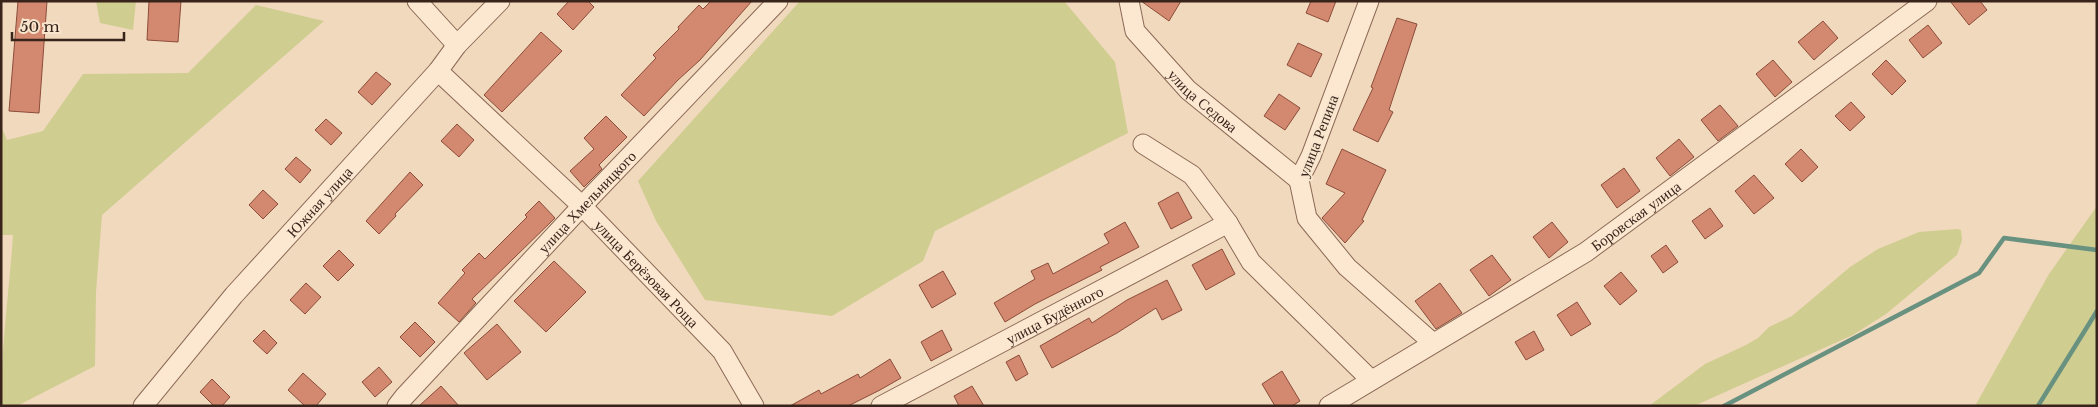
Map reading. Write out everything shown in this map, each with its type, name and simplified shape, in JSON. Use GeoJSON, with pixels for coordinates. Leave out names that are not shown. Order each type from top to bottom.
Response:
{"type":"FeatureCollection","features":[{"type":"Feature","properties":{"kind":"street"},"geometry":{"type":"LineString","coordinates":[[417,1],[457,45]]}},
{"type":"Feature","properties":{"kind":"street","name":"Южная улица"},"geometry":{"type":"LineString","coordinates":[[143,406],[234,295],[438,71],[457,45],[500,1]]}},
{"type":"Feature","properties":{"kind":"street","name":"улица Хмельницкого"},"geometry":{"type":"LineString","coordinates":[[398,406],[404,397],[582,206],[778,1]]}},
{"type":"Feature","properties":{"kind":"street","name":"улица Седова"},"geometry":{"type":"LineString","coordinates":[[1129,1],[1135,31],[1188,90],[1300,180]]}},
{"type":"Feature","properties":{"kind":"street","name":"улица Репина"},"geometry":{"type":"LineString","coordinates":[[1370,1],[1311,156],[1300,180],[1307,218],[1347,268],[1433,343]]}},
{"type":"Feature","properties":{"kind":"street","name":"Боровская улица"},"geometry":{"type":"LineString","coordinates":[[1329,406],[1586,252],[1927,1]]}},
{"type":"Feature","properties":{"kind":"street","name":"улица Берёзовая Роща"},"geometry":{"type":"LineString","coordinates":[[438,71],[582,206],[722,351],[754,406]]}},
{"type":"Feature","properties":{"kind":"street"},"geometry":{"type":"LineString","coordinates":[[1143,144],[1192,175],[1228,223],[1251,262],[1371,380]]}},
{"type":"Feature","properties":{"kind":"street","name":"улица Будённого"},"geometry":{"type":"LineString","coordinates":[[881,406],[1228,223]]}},
{"type":"Feature","properties":{"kind":"shaded area"},"geometry":{"type":"Polygon","coordinates":[[[96,1],[136,1],[133,30],[100,23],[96,1]]]}},
{"type":"Feature","properties":{"kind":"shaded area"},"geometry":{"type":"Polygon","coordinates":[[[800,1],[1064,1],[1115,62],[1128,133],[935,231],[923,261],[832,316],[705,300],[656,221],[638,181],[800,1]]]}},
{"type":"Feature","properties":{"kind":"shaded area"},"geometry":{"type":"Polygon","coordinates":[[[256,5],[324,21],[102,215],[96,292],[95,366],[17,406],[1,406],[13,235],[1,235],[1,126],[7,140],[43,131],[83,74],[188,73],[256,5]]]}},
{"type":"Feature","properties":{"kind":"shaded area"},"geometry":{"type":"Polygon","coordinates":[[[2097,206],[2097,406],[1975,406],[2049,274],[2097,206]]]}},
{"type":"Feature","properties":{"kind":"shaded area"},"geometry":{"type":"Polygon","coordinates":[[[1961,230],[1962,240],[1957,255],[1886,314],[1853,335],[1694,406],[1649,406],[1705,364],[1746,345],[1758,338],[1769,327],[1792,316],[1850,267],[1878,249],[1919,232],[1961,230]]]}},
{"type":"Feature","properties":{"kind":"building"},"geometry":{"type":"Polygon","coordinates":[[[18,1],[47,1],[39,113],[9,111],[18,1]]]}},
{"type":"Feature","properties":{"kind":"building"},"geometry":{"type":"Polygon","coordinates":[[[149,1],[181,1],[178,42],[147,40],[149,1]]]}},
{"type":"Feature","properties":{"kind":"building"},"geometry":{"type":"Polygon","coordinates":[[[569,1],[588,1],[594,7],[573,30],[557,14],[569,1]]]}},
{"type":"Feature","properties":{"kind":"building"},"geometry":{"type":"Polygon","coordinates":[[[711,1],[752,1],[700,60],[644,116],[621,95],[656,58],[653,55],[679,29],[678,27],[699,5],[703,9],[711,1]]]}},
{"type":"Feature","properties":{"kind":"building"},"geometry":{"type":"Polygon","coordinates":[[[1141,1],[1181,1],[1169,21],[1141,1]]]}},
{"type":"Feature","properties":{"kind":"building"},"geometry":{"type":"Polygon","coordinates":[[[1311,1],[1336,1],[1328,22],[1306,13],[1311,1]]]}},
{"type":"Feature","properties":{"kind":"building"},"geometry":{"type":"Polygon","coordinates":[[[1950,1],[1980,1],[1987,10],[1969,25],[1950,1]]]}},
{"type":"Feature","properties":{"kind":"building"},"geometry":{"type":"Polygon","coordinates":[[[1397,18],[1417,24],[1389,110],[1393,112],[1378,142],[1353,130],[1373,88],[1371,87],[1397,18]]]}},
{"type":"Feature","properties":{"kind":"building"},"geometry":{"type":"Polygon","coordinates":[[[1823,21],[1838,38],[1814,60],[1798,42],[1823,21]]]}},
{"type":"Feature","properties":{"kind":"building"},"geometry":{"type":"Polygon","coordinates":[[[1928,25],[1942,43],[1923,58],[1909,40],[1928,25]]]}},
{"type":"Feature","properties":{"kind":"building"},"geometry":{"type":"Polygon","coordinates":[[[541,32],[562,51],[502,112],[484,95],[541,32]]]}},
{"type":"Feature","properties":{"kind":"building"},"geometry":{"type":"Polygon","coordinates":[[[1298,43],[1322,54],[1311,77],[1287,65],[1298,43]]]}},
{"type":"Feature","properties":{"kind":"building"},"geometry":{"type":"Polygon","coordinates":[[[1773,60],[1792,82],[1775,97],[1756,74],[1773,60]]]}},
{"type":"Feature","properties":{"kind":"building"},"geometry":{"type":"Polygon","coordinates":[[[1886,60],[1906,81],[1892,95],[1872,74],[1886,60]]]}},
{"type":"Feature","properties":{"kind":"building"},"geometry":{"type":"Polygon","coordinates":[[[376,72],[391,84],[372,105],[358,92],[376,72]]]}},
{"type":"Feature","properties":{"kind":"building"},"geometry":{"type":"Polygon","coordinates":[[[1279,94],[1300,108],[1285,130],[1264,116],[1279,94]]]}},
{"type":"Feature","properties":{"kind":"building"},"geometry":{"type":"Polygon","coordinates":[[[1851,102],[1865,117],[1850,131],[1835,116],[1851,102]]]}},
{"type":"Feature","properties":{"kind":"building"},"geometry":{"type":"Polygon","coordinates":[[[1720,105],[1738,126],[1718,141],[1701,120],[1720,105]]]}},
{"type":"Feature","properties":{"kind":"building"},"geometry":{"type":"Polygon","coordinates":[[[606,116],[627,137],[599,165],[602,169],[584,187],[570,171],[594,149],[584,138],[606,116]]]}},
{"type":"Feature","properties":{"kind":"building"},"geometry":{"type":"Polygon","coordinates":[[[326,119],[342,133],[331,145],[315,130],[326,119]]]}},
{"type":"Feature","properties":{"kind":"building"},"geometry":{"type":"Polygon","coordinates":[[[457,124],[474,140],[459,157],[441,141],[457,124]]]}},
{"type":"Feature","properties":{"kind":"building"},"geometry":{"type":"Polygon","coordinates":[[[1679,139],[1694,157],[1670,176],[1656,158],[1679,139]]]}},
{"type":"Feature","properties":{"kind":"building"},"geometry":{"type":"Polygon","coordinates":[[[1342,149],[1386,170],[1362,220],[1364,221],[1345,243],[1322,218],[1345,193],[1326,184],[1342,149]]]}},
{"type":"Feature","properties":{"kind":"building"},"geometry":{"type":"Polygon","coordinates":[[[1801,149],[1818,167],[1802,182],[1785,164],[1801,149]]]}},
{"type":"Feature","properties":{"kind":"building"},"geometry":{"type":"Polygon","coordinates":[[[296,157],[311,170],[300,183],[285,169],[296,157]]]}},
{"type":"Feature","properties":{"kind":"building"},"geometry":{"type":"Polygon","coordinates":[[[1624,168],[1640,191],[1617,208],[1601,185],[1624,168]]]}},
{"type":"Feature","properties":{"kind":"building"},"geometry":{"type":"Polygon","coordinates":[[[410,172],[423,185],[379,234],[366,221],[410,172]]]}},
{"type":"Feature","properties":{"kind":"building"},"geometry":{"type":"Polygon","coordinates":[[[1754,175],[1774,198],[1754,214],[1735,191],[1754,175]]]}},
{"type":"Feature","properties":{"kind":"building"},"geometry":{"type":"Polygon","coordinates":[[[263,190],[278,204],[263,219],[249,205],[263,190]]]}},
{"type":"Feature","properties":{"kind":"building"},"geometry":{"type":"Polygon","coordinates":[[[1178,192],[1192,218],[1171,229],[1158,203],[1178,192]]]}},
{"type":"Feature","properties":{"kind":"building"},"geometry":{"type":"Polygon","coordinates":[[[539,201],[555,218],[472,299],[476,303],[459,322],[438,303],[465,273],[462,270],[479,253],[485,259],[527,217],[525,215],[539,201]]]}},
{"type":"Feature","properties":{"kind":"building"},"geometry":{"type":"Polygon","coordinates":[[[1710,208],[1723,226],[1705,239],[1692,221],[1710,208]]]}},
{"type":"Feature","properties":{"kind":"building"},"geometry":{"type":"Polygon","coordinates":[[[1125,222],[1139,247],[1100,267],[1102,270],[1035,304],[1005,322],[994,303],[1035,279],[1031,271],[1048,263],[1053,274],[1109,243],[1104,234],[1125,222]]]}},
{"type":"Feature","properties":{"kind":"building"},"geometry":{"type":"Polygon","coordinates":[[[1552,222],[1568,242],[1549,258],[1533,237],[1552,222]]]}},
{"type":"Feature","properties":{"kind":"building"},"geometry":{"type":"Polygon","coordinates":[[[1666,245],[1678,262],[1663,273],[1651,256],[1666,245]]]}},
{"type":"Feature","properties":{"kind":"building"},"geometry":{"type":"Polygon","coordinates":[[[1222,249],[1235,274],[1206,290],[1192,265],[1222,249]]]}},
{"type":"Feature","properties":{"kind":"building"},"geometry":{"type":"Polygon","coordinates":[[[339,250],[354,265],[338,281],[323,266],[339,250]]]}},
{"type":"Feature","properties":{"kind":"building"},"geometry":{"type":"Polygon","coordinates":[[[1492,255],[1511,280],[1489,296],[1470,270],[1492,255]]]}},
{"type":"Feature","properties":{"kind":"building"},"geometry":{"type":"Polygon","coordinates":[[[554,261],[586,292],[546,332],[514,301],[554,261]]]}},
{"type":"Feature","properties":{"kind":"building"},"geometry":{"type":"Polygon","coordinates":[[[943,271],[956,294],[932,308],[919,285],[943,271]]]}},
{"type":"Feature","properties":{"kind":"building"},"geometry":{"type":"Polygon","coordinates":[[[1621,272],[1637,291],[1620,305],[1604,286],[1621,272]]]}},
{"type":"Feature","properties":{"kind":"building"},"geometry":{"type":"Polygon","coordinates":[[[1167,280],[1182,310],[1162,320],[1156,308],[1117,333],[1052,368],[1040,346],[1089,318],[1092,323],[1127,300],[1167,280]]]}},
{"type":"Feature","properties":{"kind":"building"},"geometry":{"type":"Polygon","coordinates":[[[306,283],[321,297],[305,314],[290,300],[306,283]]]}},
{"type":"Feature","properties":{"kind":"building"},"geometry":{"type":"Polygon","coordinates":[[[1440,283],[1462,313],[1436,329],[1415,301],[1440,283]]]}},
{"type":"Feature","properties":{"kind":"building"},"geometry":{"type":"Polygon","coordinates":[[[1577,302],[1591,324],[1571,336],[1557,315],[1577,302]]]}},
{"type":"Feature","properties":{"kind":"building"},"geometry":{"type":"Polygon","coordinates":[[[415,322],[435,342],[420,357],[400,337],[415,322]]]}},
{"type":"Feature","properties":{"kind":"building"},"geometry":{"type":"Polygon","coordinates":[[[497,324],[521,352],[487,380],[464,353],[497,324]]]}},
{"type":"Feature","properties":{"kind":"building"},"geometry":{"type":"Polygon","coordinates":[[[264,330],[277,343],[267,354],[253,341],[264,330]]]}},
{"type":"Feature","properties":{"kind":"building"},"geometry":{"type":"Polygon","coordinates":[[[942,330],[952,350],[931,361],[921,342],[942,330]]]}},
{"type":"Feature","properties":{"kind":"building"},"geometry":{"type":"Polygon","coordinates":[[[1534,331],[1544,350],[1526,360],[1515,342],[1534,331]]]}},
{"type":"Feature","properties":{"kind":"building"},"geometry":{"type":"Polygon","coordinates":[[[1019,355],[1028,374],[1016,381],[1006,362],[1019,355]]]}},
{"type":"Feature","properties":{"kind":"building"},"geometry":{"type":"Polygon","coordinates":[[[890,359],[901,378],[848,406],[790,406],[819,390],[821,394],[858,374],[860,378],[890,359]]]}},
{"type":"Feature","properties":{"kind":"building"},"geometry":{"type":"Polygon","coordinates":[[[379,367],[392,382],[375,397],[362,382],[379,367]]]}},
{"type":"Feature","properties":{"kind":"building"},"geometry":{"type":"Polygon","coordinates":[[[1282,371],[1300,401],[1292,406],[1275,406],[1262,384],[1282,371]]]}},
{"type":"Feature","properties":{"kind":"building"},"geometry":{"type":"Polygon","coordinates":[[[303,373],[326,394],[316,406],[305,406],[288,390],[303,373]]]}},
{"type":"Feature","properties":{"kind":"building"},"geometry":{"type":"Polygon","coordinates":[[[212,379],[230,397],[222,406],[214,406],[200,392],[212,379]]]}},
{"type":"Feature","properties":{"kind":"building"},"geometry":{"type":"Polygon","coordinates":[[[441,386],[459,406],[419,406],[441,386]]]}},
{"type":"Feature","properties":{"kind":"building"},"geometry":{"type":"Polygon","coordinates":[[[972,386],[984,406],[959,406],[954,396],[972,386]]]}},
{"type":"Feature","properties":{"kind":"waterway"},"geometry":{"type":"LineString","coordinates":[[1724,406],[1979,273],[2004,238],[2097,250]]}},
{"type":"Feature","properties":{"kind":"waterway"},"geometry":{"type":"LineString","coordinates":[[2038,406],[2097,311]]}}]}
